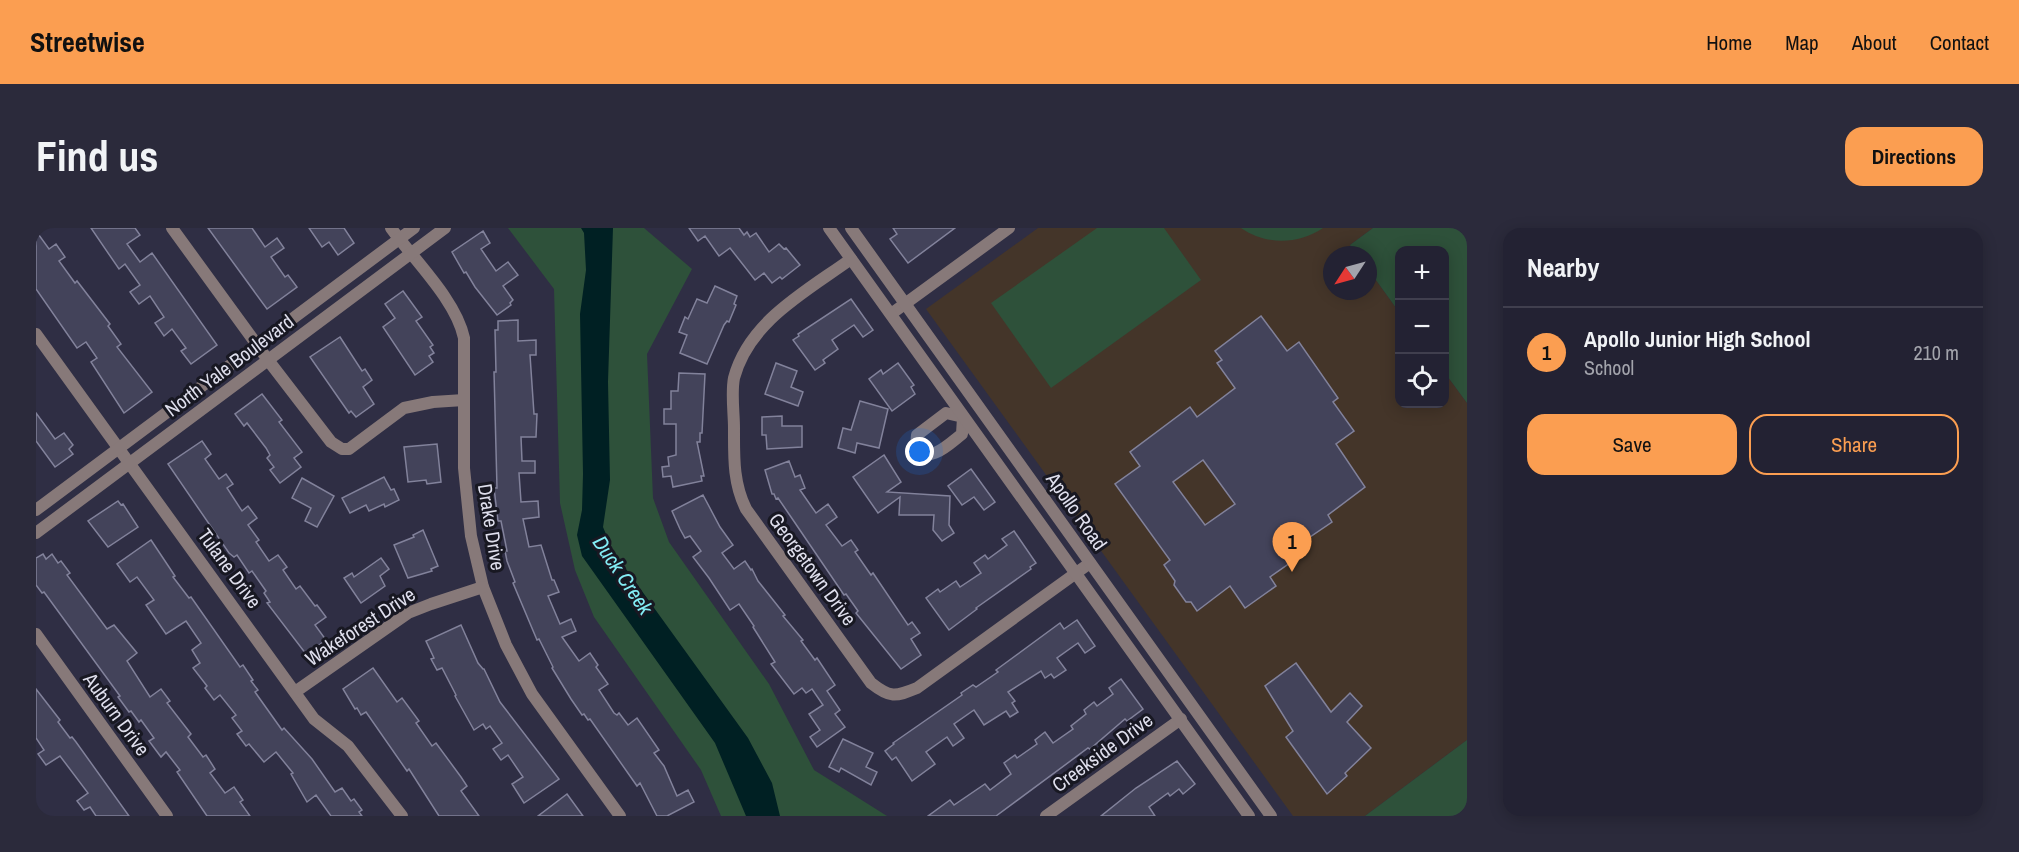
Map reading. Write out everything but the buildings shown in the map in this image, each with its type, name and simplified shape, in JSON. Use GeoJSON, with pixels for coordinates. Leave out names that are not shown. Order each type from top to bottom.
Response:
{"type":"FeatureCollection","features":[{"type":"Feature","properties":{"kind":"street"},"geometry":{"type":"LineString","coordinates":[[172,228],[331,442],[342,449],[349,449],[404,408],[433,402],[464,400]]}},
{"type":"Feature","properties":{"kind":"street","name":"Drake Drive"},"geometry":{"type":"LineString","coordinates":[[390,228],[453,308],[461,324],[464,338],[464,468],[471,536],[483,587],[506,645],[532,694],[620,816]]}},
{"type":"Feature","properties":{"kind":"street","name":"North Yale Boulevard"},"geometry":{"type":"LineString","coordinates":[[36,510],[414,228]]}},
{"type":"Feature","properties":{"kind":"street","name":"North Yale Boulevard"},"geometry":{"type":"LineString","coordinates":[[36,533],[445,228]]}},
{"type":"Feature","properties":{"kind":"street","name":"Apollo Road"},"geometry":{"type":"LineString","coordinates":[[829,228],[1249,816]]}},
{"type":"Feature","properties":{"kind":"street","name":"Apollo Road"},"geometry":{"type":"LineString","coordinates":[[851,228],[1271,816]]}},
{"type":"Feature","properties":{"kind":"street"},"geometry":{"type":"LineString","coordinates":[[891,314],[1010,228]]}},
{"type":"Feature","properties":{"kind":"street","name":"Georgetown Drive"},"geometry":{"type":"LineString","coordinates":[[851,259],[776,314],[758,331],[747,348],[734,379],[734,472],[739,495],[746,509],[871,683],[882,692],[898,695],[917,688],[1090,563]]}},
{"type":"Feature","properties":{"kind":"street","name":"Tulane Drive"},"geometry":{"type":"LineString","coordinates":[[36,334],[314,719],[348,746],[402,816]]}},
{"type":"Feature","properties":{"kind":"street"},"geometry":{"type":"LineString","coordinates":[[963,417],[978,405]]}},
{"type":"Feature","properties":{"kind":"street","name":"Wakeforest Drive"},"geometry":{"type":"LineString","coordinates":[[295,692],[408,613],[483,587]]}},
{"type":"Feature","properties":{"kind":"street","name":"Auburn Drive"},"geometry":{"type":"LineString","coordinates":[[36,634],[167,816]]}},
{"type":"Feature","properties":{"kind":"street","name":"Creekside Drive"},"geometry":{"type":"LineString","coordinates":[[1046,816],[1181,719]]}},
{"type":"Feature","properties":{"kind":"shaded area"},"geometry":{"type":"Polygon","coordinates":[[[1038,228],[1373,228],[1351,246],[1323,246],[1323,300],[1377,300],[1377,281],[1395,306],[1395,408],[1449,408],[1449,378],[1467,403],[1467,740],[1365,816],[1293,816],[926,309],[1038,228]]]}},
{"type":"Feature","properties":{"kind":"green space"},"geometry":{"type":"Polygon","coordinates":[[[508,228],[644,228],[692,269],[647,354],[653,498],[669,542],[769,684],[814,770],[887,816],[721,816],[701,770],[594,617],[575,570],[560,503],[554,289],[508,228]]]}},
{"type":"Feature","properties":{"kind":"green space"},"geometry":{"type":"Polygon","coordinates":[[[1097,228],[1164,228],[1201,280],[1051,388],[991,303],[1097,228]]]}},
{"type":"Feature","properties":{"kind":"green space"},"geometry":{"type":"Polygon","coordinates":[[[1241,228],[1323,228],[1303,238],[1282,241],[1260,238],[1241,228]]]}},
{"type":"Feature","properties":{"kind":"green space"},"geometry":{"type":"Polygon","coordinates":[[[1373,228],[1467,228],[1467,403],[1449,378],[1449,246],[1395,246],[1395,306],[1377,281],[1377,246],[1350,245],[1373,228]]]}},
{"type":"Feature","properties":{"kind":"green space"},"geometry":{"type":"Polygon","coordinates":[[[1467,740],[1467,816],[1365,816],[1467,740]]]}},
{"type":"Feature","properties":{"kind":"water","name":"Duck Creek"},"geometry":{"type":"Polygon","coordinates":[[[581,228],[613,228],[608,382],[610,480],[603,527],[613,551],[748,738],[772,783],[780,816],[746,816],[715,743],[582,556],[577,535],[582,510],[583,474],[580,314],[586,270],[584,233],[581,228]]]}},
{"type":"Feature","properties":{"kind":"place","name":"Apollo Junior High School"},"geometry":{"type":"Point","coordinates":[1292,572]}}]}
